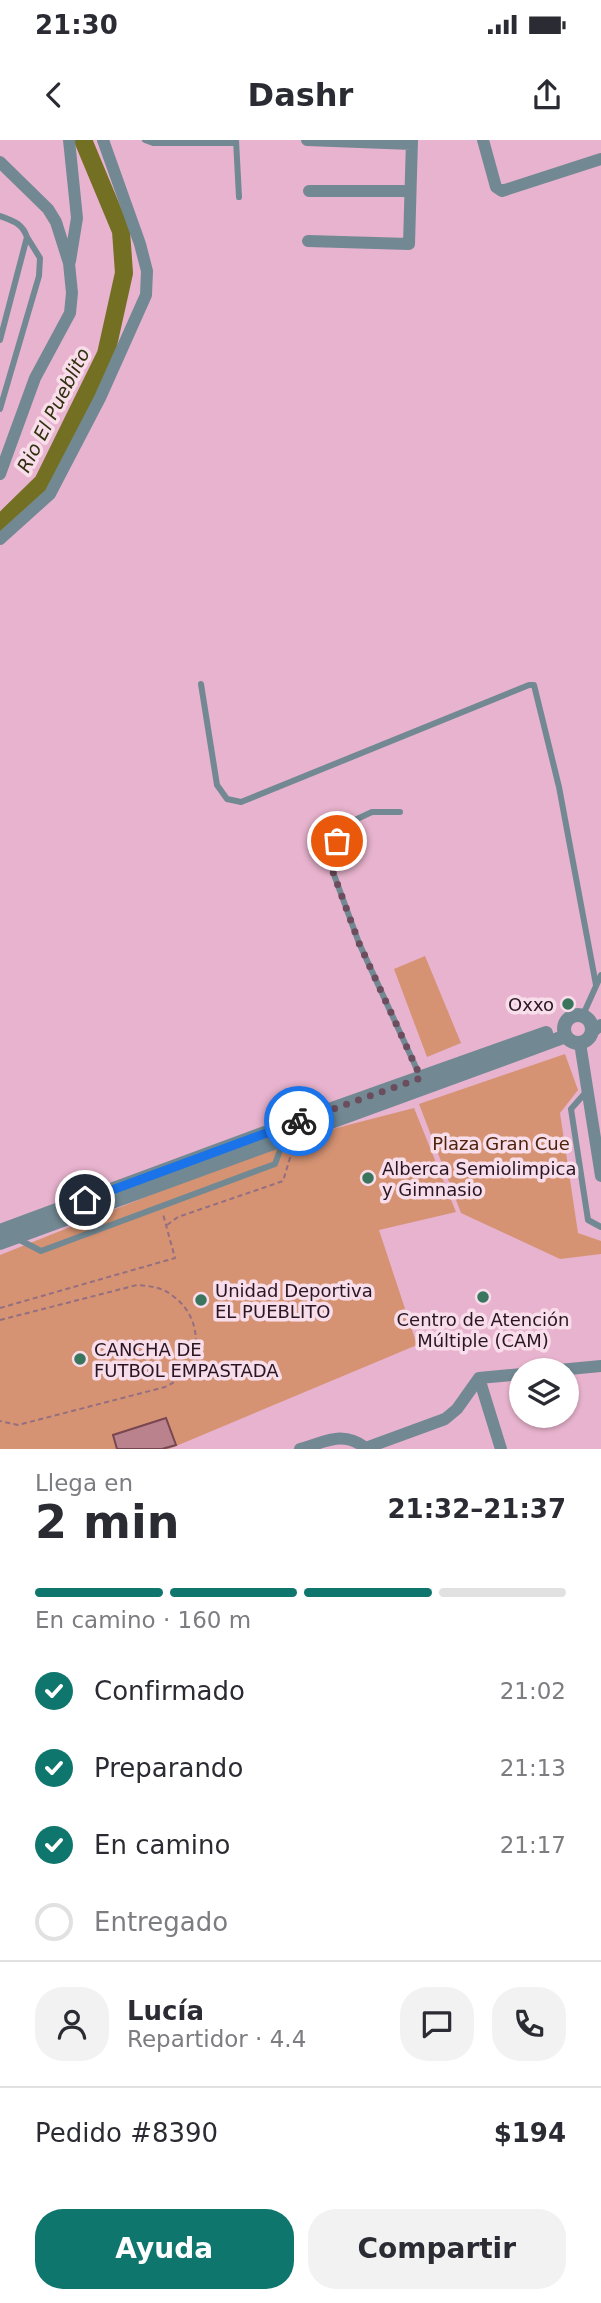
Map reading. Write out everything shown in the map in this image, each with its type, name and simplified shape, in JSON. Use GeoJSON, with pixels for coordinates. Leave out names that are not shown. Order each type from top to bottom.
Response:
{"type":"FeatureCollection","features":[{"type":"Feature","properties":{"kind":"street"},"geometry":{"type":"LineString","coordinates":[[69,140],[77,218],[69,263]]}},
{"type":"Feature","properties":{"kind":"street"},"geometry":{"type":"LineString","coordinates":[[0,539],[50,495],[100,398],[146,295],[147,271],[140,244],[103,140]]}},
{"type":"Feature","properties":{"kind":"street"},"geometry":{"type":"LineString","coordinates":[[483,140],[494,184],[499,190],[506,191],[601,159]]}},
{"type":"Feature","properties":{"kind":"street"},"geometry":{"type":"LineString","coordinates":[[307,141],[412,142],[409,244],[309,241]]}},
{"type":"Feature","properties":{"kind":"street"},"geometry":{"type":"LineString","coordinates":[[0,162],[48,209],[56,222],[69,263],[72,293],[70,313],[35,379],[0,474]]}},
{"type":"Feature","properties":{"kind":"street"},"geometry":{"type":"LineString","coordinates":[[309,191],[410,191]]}},
{"type":"Feature","properties":{"kind":"street"},"geometry":{"type":"LineString","coordinates":[[570,1017],[594,1019],[590,1037],[580,1043],[569,1040],[565,1032],[570,1017]]}},
{"type":"Feature","properties":{"kind":"street"},"geometry":{"type":"LineString","coordinates":[[287,1134],[421,1078],[565,1032]]}},
{"type":"Feature","properties":{"kind":"street"},"geometry":{"type":"LineString","coordinates":[[0,1243],[9,1232],[565,1032]]}},
{"type":"Feature","properties":{"kind":"street"},"geometry":{"type":"LineString","coordinates":[[580,1043],[601,1176]]}},
{"type":"Feature","properties":{"kind":"street"},"geometry":{"type":"LineString","coordinates":[[579,1368],[601,1366]]}},
{"type":"Feature","properties":{"kind":"street"},"geometry":{"type":"LineString","coordinates":[[300,1449],[339,1438],[353,1439],[365,1449],[445,1419],[457,1409],[479,1378],[509,1375]]}},
{"type":"Feature","properties":{"kind":"street"},"geometry":{"type":"LineString","coordinates":[[479,1378],[501,1449]]}},
{"type":"Feature","properties":{"kind":"lane"},"geometry":{"type":"LineString","coordinates":[[145,140],[153,143],[236,141],[239,197]]}},
{"type":"Feature","properties":{"kind":"lane"},"geometry":{"type":"LineString","coordinates":[[0,216],[17,222],[24,229],[40,258],[39,276],[0,409]]}},
{"type":"Feature","properties":{"kind":"lane"},"geometry":{"type":"LineString","coordinates":[[0,340],[27,237]]}},
{"type":"Feature","properties":{"kind":"lane"},"geometry":{"type":"LineString","coordinates":[[201,684],[217,785],[227,799],[241,802],[534,685],[559,788],[596,985],[594,1019]]}},
{"type":"Feature","properties":{"kind":"lane"},"geometry":{"type":"LineString","coordinates":[[400,812],[372,812],[344,825],[337,841],[333,872],[359,943],[421,1078]]}},
{"type":"Feature","properties":{"kind":"lane"},"geometry":{"type":"LineString","coordinates":[[596,985],[601,975]]}},
{"type":"Feature","properties":{"kind":"lane"},"geometry":{"type":"LineString","coordinates":[[587,1091],[571,1109],[588,1220],[601,1227]]}},
{"type":"Feature","properties":{"kind":"lane"},"geometry":{"type":"LineString","coordinates":[[9,1232],[41,1251],[275,1164],[287,1134]]}},
{"type":"Feature","properties":{"kind":"path"},"geometry":{"type":"LineString","coordinates":[[167,1226],[178,1217],[283,1181],[287,1134]]}},
{"type":"Feature","properties":{"kind":"path"},"geometry":{"type":"LineString","coordinates":[[0,1308],[175,1258],[161,1206]]}},
{"type":"Feature","properties":{"kind":"path"},"geometry":{"type":"LineString","coordinates":[[0,1320],[136,1285],[154,1286],[174,1296],[185,1307],[195,1333],[196,1347],[187,1373],[165,1387],[18,1425],[0,1421]]}},
{"type":"Feature","properties":{"kind":"green space"},"geometry":{"type":"Polygon","coordinates":[[[425,956],[461,1043],[427,1057],[394,969],[425,956]]]}},
{"type":"Feature","properties":{"kind":"green space","name":"Plaza Gran Cue"},"geometry":{"type":"Polygon","coordinates":[[[565,1054],[578,1090],[560,1113],[578,1233],[601,1241],[601,1254],[560,1259],[461,1213],[419,1104],[565,1054]]]}},
{"type":"Feature","properties":{"kind":"green space","name":"Unidad Deportiva EL PUEBLITO"},"geometry":{"type":"Polygon","coordinates":[[[414,1108],[456,1212],[379,1230],[417,1345],[169,1449],[0,1449],[0,1255],[286,1141],[414,1108]]]}},
{"type":"Feature","properties":{"kind":"building"},"geometry":{"type":"Polygon","coordinates":[[[166,1418],[176,1445],[162,1449],[117,1449],[113,1435],[166,1418]]]}},
{"type":"Feature","properties":{"kind":"waterway","name":"Rio El Pueblito"},"geometry":{"type":"LineString","coordinates":[[0,524],[43,482],[106,354],[124,273],[121,231],[83,140]]}},
{"type":"Feature","properties":{"kind":"way so far"},"geometry":{"type":"LineString","coordinates":[[299,1121],[421,1078],[359,943],[333,872],[337,841]]}},
{"type":"Feature","properties":{"kind":"place","name":"Oxxo"},"geometry":{"type":"Point","coordinates":[568,1004]}},
{"type":"Feature","properties":{"kind":"place","name":"Alberca Semiolimpica y Gimnasio"},"geometry":{"type":"Point","coordinates":[368,1178]}},
{"type":"Feature","properties":{"kind":"place","name":"Centro de Atención Múltiple (CAM)"},"geometry":{"type":"Point","coordinates":[483,1297]}},
{"type":"Feature","properties":{"kind":"place","name":"Unidad Deportiva EL PUEBLITO"},"geometry":{"type":"Point","coordinates":[201,1300]}},
{"type":"Feature","properties":{"kind":"place","name":"CANCHA DE FUTBOL EMPASTADA"},"geometry":{"type":"Point","coordinates":[80,1359]}},
{"type":"Feature","properties":{"kind":"route"},"geometry":{"type":"LineString","coordinates":[[85,1200],[299,1121]]}}]}
